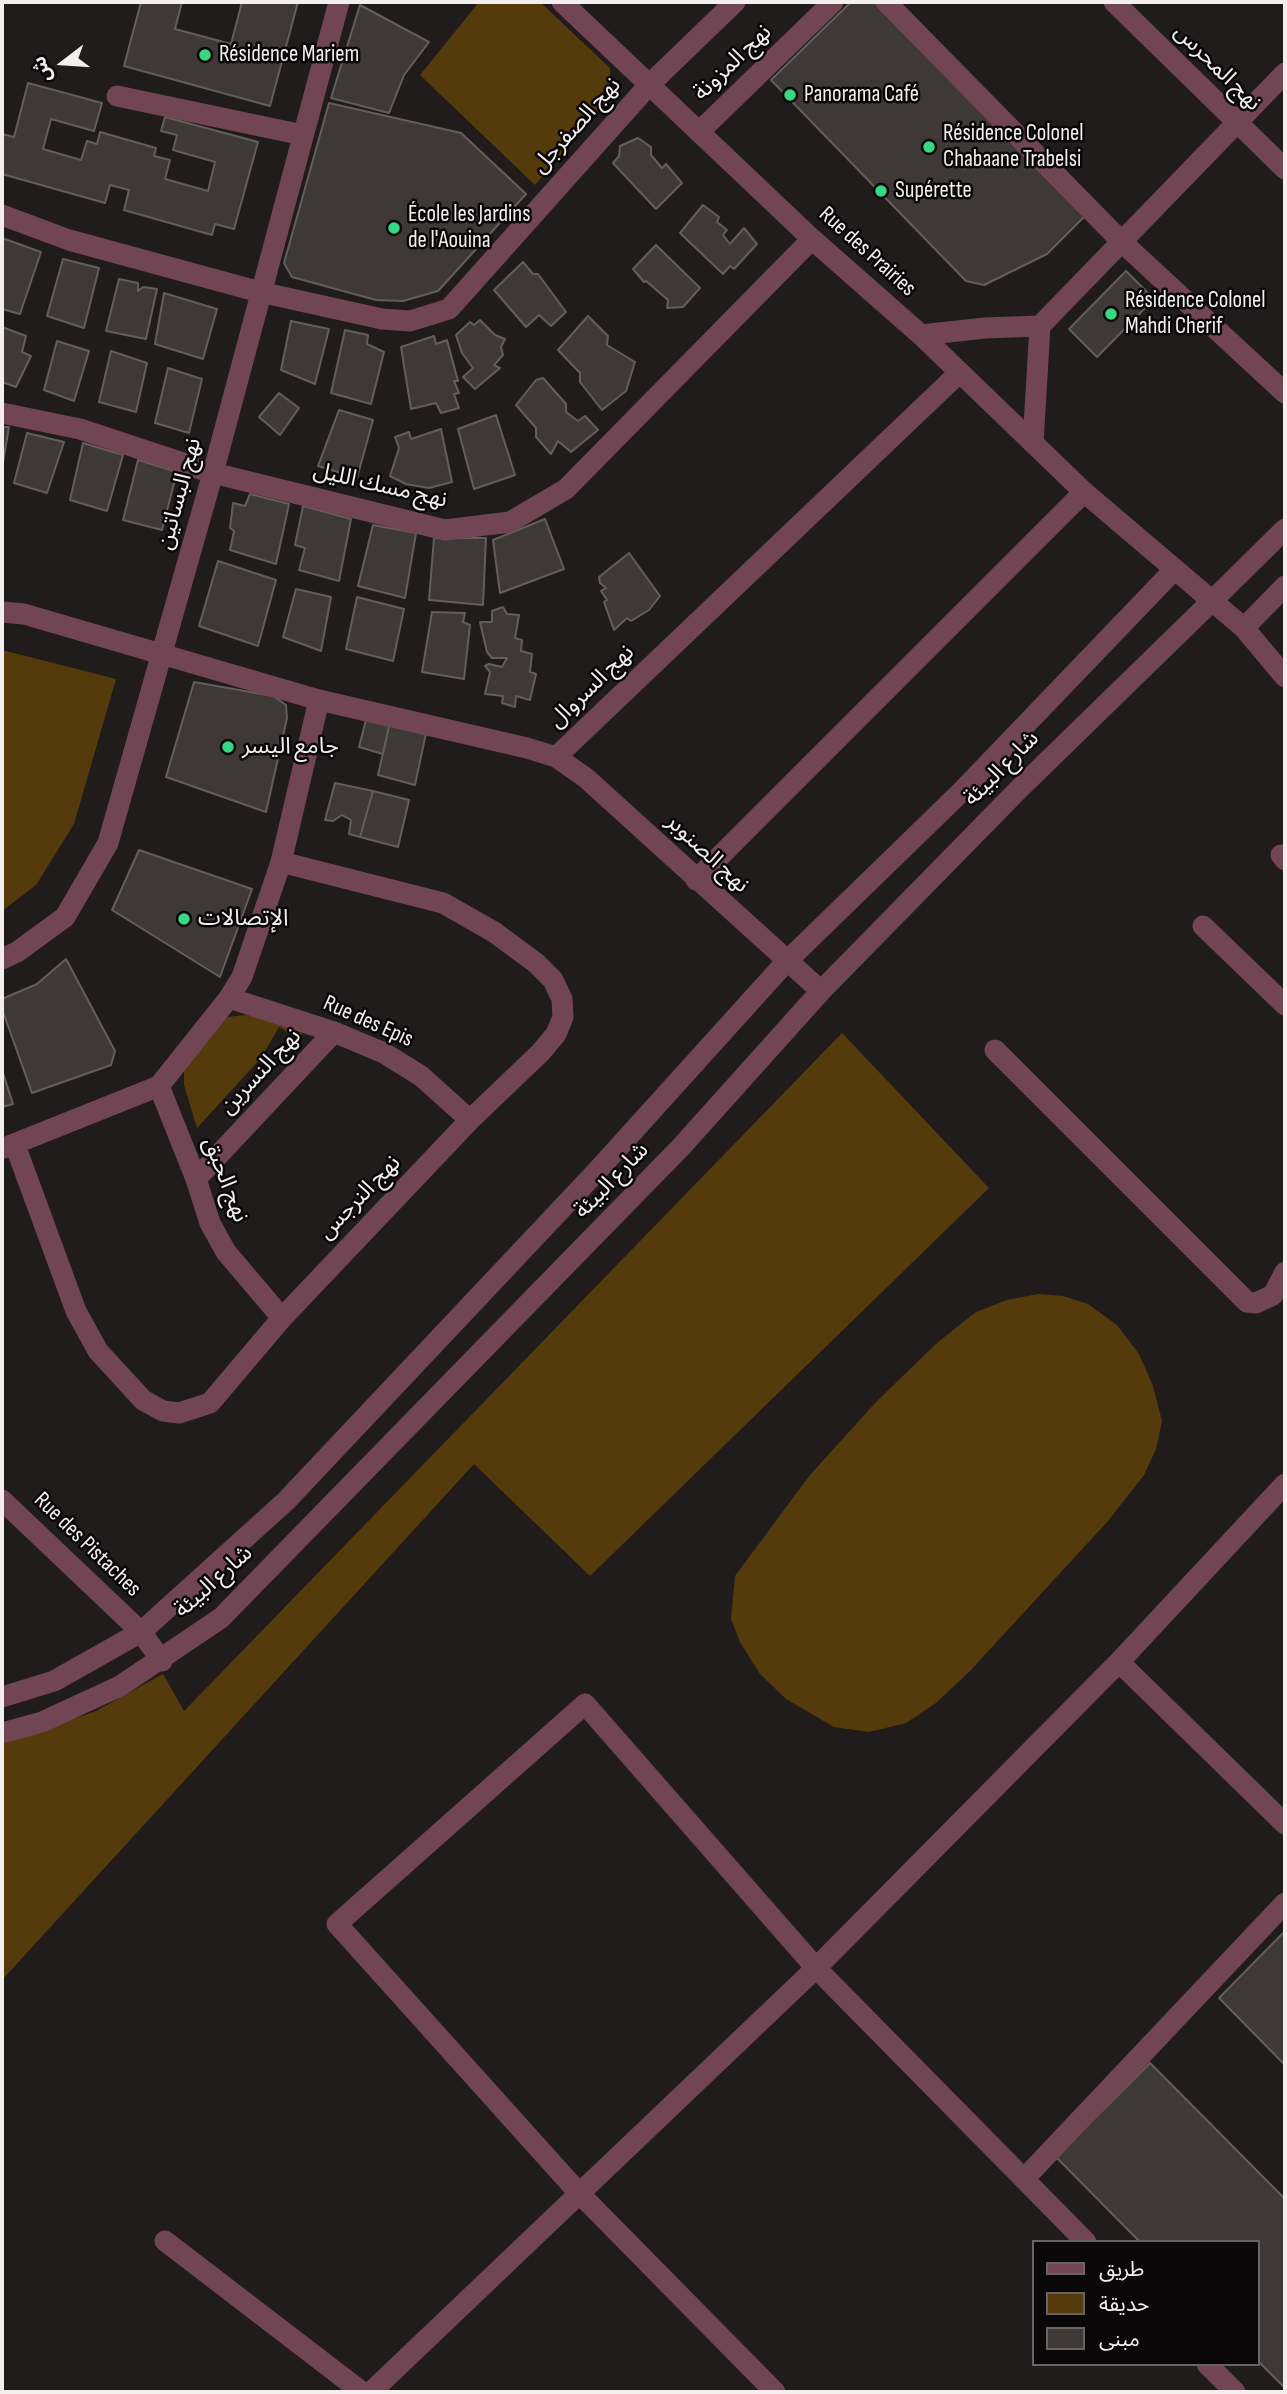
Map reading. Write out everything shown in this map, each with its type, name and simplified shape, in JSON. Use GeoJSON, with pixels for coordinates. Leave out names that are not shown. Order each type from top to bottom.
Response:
{"type":"FeatureCollection","features":[{"type":"Feature","properties":{"kind":"street","name":"نهج البساتين"},"geometry":{"type":"LineString","coordinates":[[2,959],[17,952],[65,917],[107,843],[213,473],[339,2]]}},
{"type":"Feature","properties":{"kind":"street","name":"نهج الصفرجل"},"geometry":{"type":"LineString","coordinates":[[2,215],[69,240],[260,292],[382,319],[410,321],[449,309],[649,85],[735,2]]}},
{"type":"Feature","properties":{"kind":"street","name":"نهج المزونة"},"geometry":{"type":"LineString","coordinates":[[699,132],[833,2]]}},
{"type":"Feature","properties":{"kind":"street"},"geometry":{"type":"LineString","coordinates":[[886,2],[1123,243],[1285,393]]}},
{"type":"Feature","properties":{"kind":"street","name":"نهج المحرس"},"geometry":{"type":"LineString","coordinates":[[1118,3],[1236,124],[1285,169]]}},
{"type":"Feature","properties":{"kind":"street","name":"Rue des Prairies"},"geometry":{"type":"LineString","coordinates":[[568,4],[649,85],[812,239],[921,335],[958,374],[1084,492],[1244,628],[1285,677]]}},
{"type":"Feature","properties":{"kind":"street"},"geometry":{"type":"LineString","coordinates":[[921,335],[1040,326],[1285,73]]}},
{"type":"Feature","properties":{"kind":"street"},"geometry":{"type":"LineString","coordinates":[[117,96],[303,135]]}},
{"type":"Feature","properties":{"kind":"street","name":"نهج مسك الليل"},"geometry":{"type":"LineString","coordinates":[[2,413],[80,429],[213,473],[445,530],[510,522],[566,489],[812,239]]}},
{"type":"Feature","properties":{"kind":"street"},"geometry":{"type":"LineString","coordinates":[[1033,443],[1040,326]]}},
{"type":"Feature","properties":{"kind":"street","name":"نهج السروال"},"geometry":{"type":"LineString","coordinates":[[2,611],[24,614],[319,700],[556,757],[958,374]]}},
{"type":"Feature","properties":{"kind":"street"},"geometry":{"type":"LineString","coordinates":[[696,880],[1084,492]]}},
{"type":"Feature","properties":{"kind":"street","name":"شارع البيئة"},"geometry":{"type":"LineString","coordinates":[[2,1733],[42,1722],[85,1704],[162,1661],[221,1618],[681,1147],[821,991],[1020,788],[1285,529]]}},
{"type":"Feature","properties":{"kind":"street","name":"شارع البيئة"},"geometry":{"type":"LineString","coordinates":[[2,1697],[54,1681],[141,1632],[286,1501],[598,1170],[786,962],[961,792],[1174,570]]}},
{"type":"Feature","properties":{"kind":"street"},"geometry":{"type":"LineString","coordinates":[[1244,628],[1285,586]]}},
{"type":"Feature","properties":{"kind":"street"},"geometry":{"type":"LineString","coordinates":[[8,1147],[159,1086],[229,998],[246,968],[281,862],[319,700]]}},
{"type":"Feature","properties":{"kind":"street","name":"نهج الصنوبر"},"geometry":{"type":"LineString","coordinates":[[556,757],[586,778],[821,991]]}},
{"type":"Feature","properties":{"kind":"street","name":"نهج النرجس"},"geometry":{"type":"LineString","coordinates":[[8,1147],[76,1311],[98,1351],[143,1400],[163,1411],[178,1413],[210,1403],[282,1318],[555,1034],[563,1017],[562,999],[553,980],[494,932],[443,903],[281,862]]}},
{"type":"Feature","properties":{"kind":"street"},"geometry":{"type":"LineString","coordinates":[[1203,926],[1285,1004]]}},
{"type":"Feature","properties":{"kind":"street","name":"Rue des Epis"},"geometry":{"type":"LineString","coordinates":[[229,998],[334,1032],[384,1053],[421,1076],[470,1120]]}},
{"type":"Feature","properties":{"kind":"street","name":"نهج النسرين"},"geometry":{"type":"LineString","coordinates":[[197,1179],[334,1032]]}},
{"type":"Feature","properties":{"kind":"street"},"geometry":{"type":"LineString","coordinates":[[995,1050],[1247,1302],[1256,1303],[1273,1295],[1285,1272]]}},
{"type":"Feature","properties":{"kind":"street","name":"نهج الحبق"},"geometry":{"type":"LineString","coordinates":[[159,1086],[197,1179],[210,1223],[226,1252],[282,1318]]}},
{"type":"Feature","properties":{"kind":"street"},"geometry":{"type":"LineString","coordinates":[[372,2392],[578,2192],[816,1968],[1119,1662],[1285,1485]]}},
{"type":"Feature","properties":{"kind":"street","name":"Rue des Pistaches"},"geometry":{"type":"LineString","coordinates":[[2,1500],[141,1632],[162,1661]]}},
{"type":"Feature","properties":{"kind":"street"},"geometry":{"type":"LineString","coordinates":[[1119,1662],[1285,1824]]}},
{"type":"Feature","properties":{"kind":"street"},"geometry":{"type":"LineString","coordinates":[[775,2392],[578,2192],[337,1924],[585,1704],[816,1968],[1084,2240]]}},
{"type":"Feature","properties":{"kind":"street"},"geometry":{"type":"LineString","coordinates":[[1024,2179],[1285,1903]]}},
{"type":"Feature","properties":{"kind":"street"},"geometry":{"type":"LineString","coordinates":[[165,2241],[362,2392]]}},
{"type":"Feature","properties":{"kind":"street"},"geometry":{"type":"LineString","coordinates":[[1209,2366],[1235,2392]]}},
{"type":"Feature","properties":{"kind":"green space"},"geometry":{"type":"Polygon","coordinates":[[[479,2],[540,2],[610,68],[610,97],[535,185],[420,75],[479,2]]]}},
{"type":"Feature","properties":{"kind":"green space"},"geometry":{"type":"Polygon","coordinates":[[[2,650],[116,679],[74,824],[36,885],[2,911],[2,650]]]}},
{"type":"Feature","properties":{"kind":"green space"},"geometry":{"type":"Polygon","coordinates":[[[227,1017],[270,1017],[288,1023],[303,1034],[299,1040],[279,1027],[261,1058],[197,1128],[184,1085],[184,1069],[227,1017]]]}},
{"type":"Feature","properties":{"kind":"green space"},"geometry":{"type":"Polygon","coordinates":[[[842,1033],[989,1188],[590,1576],[474,1464],[2,1980],[2,1744],[96,1711],[163,1674],[184,1711],[842,1033]]]}},
{"type":"Feature","properties":{"kind":"green space"},"geometry":{"type":"Polygon","coordinates":[[[1038,1294],[1063,1296],[1088,1304],[1117,1325],[1139,1354],[1153,1386],[1162,1421],[1156,1449],[1144,1475],[1108,1521],[970,1671],[936,1703],[906,1723],[869,1732],[834,1727],[786,1699],[760,1674],[740,1642],[731,1619],[735,1576],[810,1475],[876,1402],[938,1342],[976,1312],[1007,1300],[1038,1294]]]}},
{"type":"Feature","properties":{"kind":"building","name":"Résidence Mariem"},"geometry":{"type":"Polygon","coordinates":[[[141,2],[182,2],[175,29],[231,44],[242,2],[298,2],[270,106],[124,66],[141,2]]]}},
{"type":"Feature","properties":{"kind":"building","name":"Résidence Colonel Chabaane Trabelsi"},"geometry":{"type":"Polygon","coordinates":[[[851,2],[880,2],[1087,214],[1047,254],[984,285],[966,281],[771,80],[851,2]]]}},
{"type":"Feature","properties":{"kind":"building"},"geometry":{"type":"Polygon","coordinates":[[[360,5],[429,42],[404,75],[389,113],[331,98],[360,5]]]}},
{"type":"Feature","properties":{"kind":"building"},"geometry":{"type":"Polygon","coordinates":[[[28,83],[102,103],[94,131],[51,119],[43,149],[81,160],[87,141],[97,144],[100,132],[156,148],[154,156],[170,160],[165,179],[208,191],[215,162],[173,150],[177,135],[161,131],[165,117],[258,142],[234,229],[215,224],[212,235],[124,210],[129,190],[110,185],[105,203],[2,174],[2,134],[14,137],[28,83]]]}},
{"type":"Feature","properties":{"kind":"building","name":"École les Jardins de l'Aouina"},"geometry":{"type":"Polygon","coordinates":[[[329,103],[461,133],[526,194],[438,291],[403,301],[376,300],[292,277],[284,263],[329,103]]]}},
{"type":"Feature","properties":{"kind":"building"},"geometry":{"type":"Polygon","coordinates":[[[638,138],[651,147],[651,155],[662,168],[666,164],[682,183],[656,209],[613,163],[619,156],[620,146],[638,138]]]}},
{"type":"Feature","properties":{"kind":"building"},"geometry":{"type":"Polygon","coordinates":[[[703,205],[719,217],[717,222],[727,230],[723,235],[730,244],[744,228],[757,244],[734,269],[730,266],[723,274],[680,233],[703,205]]]}},
{"type":"Feature","properties":{"kind":"building"},"geometry":{"type":"Polygon","coordinates":[[[2,238],[41,252],[20,314],[2,309],[2,238]]]}},
{"type":"Feature","properties":{"kind":"building"},"geometry":{"type":"Polygon","coordinates":[[[656,245],[700,288],[683,307],[667,308],[668,300],[644,282],[633,269],[656,245]]]}},
{"type":"Feature","properties":{"kind":"building"},"geometry":{"type":"Polygon","coordinates":[[[63,259],[99,268],[84,328],[47,316],[63,259]]]}},
{"type":"Feature","properties":{"kind":"building"},"geometry":{"type":"Polygon","coordinates":[[[523,262],[533,274],[538,274],[566,312],[551,326],[539,315],[526,327],[494,290],[523,262]]]}},
{"type":"Feature","properties":{"kind":"building","name":"Résidence Colonel Mahdi Cherif"},"geometry":{"type":"Polygon","coordinates":[[[1126,271],[1154,299],[1097,357],[1069,329],[1126,271]]]}},
{"type":"Feature","properties":{"kind":"building"},"geometry":{"type":"Polygon","coordinates":[[[119,279],[138,283],[138,291],[143,287],[157,289],[146,339],[106,331],[119,279]]]}},
{"type":"Feature","properties":{"kind":"building"},"geometry":{"type":"Polygon","coordinates":[[[164,293],[217,309],[203,359],[155,344],[164,293]]]}},
{"type":"Feature","properties":{"kind":"building"},"geometry":{"type":"Polygon","coordinates":[[[588,316],[608,336],[607,345],[635,362],[626,391],[602,410],[580,382],[580,373],[558,350],[588,316]]]}},
{"type":"Feature","properties":{"kind":"building"},"geometry":{"type":"Polygon","coordinates":[[[480,320],[495,335],[505,339],[501,347],[503,355],[494,365],[500,368],[475,389],[463,377],[473,368],[462,353],[456,335],[470,322],[474,325],[480,320]]]}},
{"type":"Feature","properties":{"kind":"building"},"geometry":{"type":"Polygon","coordinates":[[[291,321],[329,329],[315,384],[281,370],[291,321]]]}},
{"type":"Feature","properties":{"kind":"building"},"geometry":{"type":"Polygon","coordinates":[[[2,327],[26,336],[22,352],[31,356],[16,387],[2,382],[2,327]]]}},
{"type":"Feature","properties":{"kind":"building"},"geometry":{"type":"Polygon","coordinates":[[[345,330],[368,335],[367,344],[384,352],[371,404],[331,393],[345,330]]]}},
{"type":"Feature","properties":{"kind":"building"},"geometry":{"type":"Polygon","coordinates":[[[434,336],[436,344],[447,340],[458,381],[454,381],[459,393],[454,394],[459,408],[441,413],[436,403],[411,409],[401,347],[434,336]]]}},
{"type":"Feature","properties":{"kind":"building"},"geometry":{"type":"Polygon","coordinates":[[[57,341],[89,351],[74,401],[44,390],[57,341]]]}},
{"type":"Feature","properties":{"kind":"building"},"geometry":{"type":"Polygon","coordinates":[[[111,351],[147,363],[136,412],[99,402],[111,351]]]}},
{"type":"Feature","properties":{"kind":"building"},"geometry":{"type":"Polygon","coordinates":[[[168,368],[202,379],[189,433],[155,423],[168,368]]]}},
{"type":"Feature","properties":{"kind":"building"},"geometry":{"type":"Polygon","coordinates":[[[543,378],[566,404],[566,412],[578,421],[585,416],[598,430],[571,452],[558,441],[551,454],[536,437],[536,428],[516,405],[536,380],[543,378]]]}},
{"type":"Feature","properties":{"kind":"building"},"geometry":{"type":"Polygon","coordinates":[[[279,393],[299,408],[280,435],[259,417],[279,393]]]}},
{"type":"Feature","properties":{"kind":"building"},"geometry":{"type":"Polygon","coordinates":[[[339,410],[373,420],[357,478],[318,466],[339,410]]]}},
{"type":"Feature","properties":{"kind":"building"},"geometry":{"type":"Polygon","coordinates":[[[496,415],[515,475],[474,489],[458,429],[496,415]]]}},
{"type":"Feature","properties":{"kind":"building"},"geometry":{"type":"Polygon","coordinates":[[[2,427],[9,427],[2,468],[2,427]]]}},
{"type":"Feature","properties":{"kind":"building"},"geometry":{"type":"Polygon","coordinates":[[[441,429],[452,482],[429,488],[406,484],[390,476],[399,448],[395,437],[409,432],[411,439],[441,429]]]}},
{"type":"Feature","properties":{"kind":"building"},"geometry":{"type":"Polygon","coordinates":[[[27,433],[64,442],[47,493],[14,483],[27,433]]]}},
{"type":"Feature","properties":{"kind":"building"},"geometry":{"type":"Polygon","coordinates":[[[83,443],[123,455],[107,511],[70,500],[83,443]]]}},
{"type":"Feature","properties":{"kind":"building"},"geometry":{"type":"Polygon","coordinates":[[[138,460],[177,472],[162,530],[123,520],[138,460]]]}},
{"type":"Feature","properties":{"kind":"building"},"geometry":{"type":"Polygon","coordinates":[[[250,494],[289,504],[276,564],[230,550],[234,531],[230,528],[233,503],[245,506],[250,494]]]}},
{"type":"Feature","properties":{"kind":"building"},"geometry":{"type":"Polygon","coordinates":[[[303,506],[351,519],[339,581],[299,570],[305,548],[295,545],[303,506]]]}},
{"type":"Feature","properties":{"kind":"building"},"geometry":{"type":"Polygon","coordinates":[[[545,519],[564,569],[500,593],[493,540],[545,519]]]}},
{"type":"Feature","properties":{"kind":"building"},"geometry":{"type":"Polygon","coordinates":[[[373,525],[416,533],[405,598],[358,586],[373,525]]]}},
{"type":"Feature","properties":{"kind":"building"},"geometry":{"type":"Polygon","coordinates":[[[434,538],[486,538],[483,605],[429,600],[434,538]]]}},
{"type":"Feature","properties":{"kind":"building"},"geometry":{"type":"Polygon","coordinates":[[[629,553],[660,596],[649,610],[631,621],[627,618],[614,630],[604,602],[607,600],[601,591],[606,588],[600,583],[599,577],[629,553]]]}},
{"type":"Feature","properties":{"kind":"building"},"geometry":{"type":"Polygon","coordinates":[[[218,561],[276,580],[258,646],[199,626],[218,561]]]}},
{"type":"Feature","properties":{"kind":"building"},"geometry":{"type":"Polygon","coordinates":[[[296,589],[331,597],[321,651],[283,637],[296,589]]]}},
{"type":"Feature","properties":{"kind":"building"},"geometry":{"type":"Polygon","coordinates":[[[357,597],[404,609],[393,661],[346,649],[357,597]]]}},
{"type":"Feature","properties":{"kind":"building"},"geometry":{"type":"Polygon","coordinates":[[[503,607],[507,614],[519,615],[515,638],[522,640],[521,651],[532,654],[530,672],[536,674],[530,700],[516,696],[515,707],[502,703],[503,696],[485,694],[490,672],[485,666],[489,664],[502,667],[507,658],[492,658],[487,652],[480,622],[492,622],[492,611],[503,607]]]}},
{"type":"Feature","properties":{"kind":"building"},"geometry":{"type":"Polygon","coordinates":[[[432,612],[465,613],[463,622],[470,625],[464,679],[422,672],[432,612]]]}},
{"type":"Feature","properties":{"kind":"building","name":"جامع اليسر"},"geometry":{"type":"Polygon","coordinates":[[[194,682],[273,696],[286,705],[287,718],[266,812],[166,777],[194,682]]]}},
{"type":"Feature","properties":{"kind":"building"},"geometry":{"type":"Polygon","coordinates":[[[367,716],[390,722],[383,754],[359,747],[367,716]]]}},
{"type":"Feature","properties":{"kind":"building"},"geometry":{"type":"Polygon","coordinates":[[[390,722],[426,733],[415,785],[378,775],[390,722]]]}},
{"type":"Feature","properties":{"kind":"building"},"geometry":{"type":"Polygon","coordinates":[[[335,783],[373,791],[360,837],[349,834],[351,820],[342,815],[333,821],[325,820],[335,783]]]}},
{"type":"Feature","properties":{"kind":"building"},"geometry":{"type":"Polygon","coordinates":[[[373,791],[409,800],[398,847],[360,837],[373,791]]]}},
{"type":"Feature","properties":{"kind":"building","name":"الإتصالات"},"geometry":{"type":"Polygon","coordinates":[[[139,850],[252,889],[220,977],[112,910],[139,850]]]}},
{"type":"Feature","properties":{"kind":"building"},"geometry":{"type":"Polygon","coordinates":[[[66,959],[115,1051],[111,1065],[32,1093],[2,1009],[2,999],[37,984],[66,959]]]}},
{"type":"Feature","properties":{"kind":"building"},"geometry":{"type":"Polygon","coordinates":[[[2,1070],[13,1104],[2,1107],[2,1070]]]}},
{"type":"Feature","properties":{"kind":"building"},"geometry":{"type":"Polygon","coordinates":[[[1285,1931],[1285,2065],[1219,1998],[1285,1931]]]}},
{"type":"Feature","properties":{"kind":"building"},"geometry":{"type":"Polygon","coordinates":[[[1150,2063],[1285,2199],[1285,2388],[1259,2362],[1259,2240],[1138,2240],[1056,2157],[1150,2063]]]}},
{"type":"Feature","properties":{"kind":"place","name":"Résidence Mariem"},"geometry":{"type":"Point","coordinates":[205,55]}},
{"type":"Feature","properties":{"kind":"place","name":"Panorama Café"},"geometry":{"type":"Point","coordinates":[790,95]}},
{"type":"Feature","properties":{"kind":"place","name":"Résidence Colonel Chabaane Trabelsi"},"geometry":{"type":"Point","coordinates":[929,147]}},
{"type":"Feature","properties":{"kind":"place","name":"Supérette"},"geometry":{"type":"Point","coordinates":[881,191]}},
{"type":"Feature","properties":{"kind":"place","name":"École les Jardins de l'Aouina"},"geometry":{"type":"Point","coordinates":[394,228]}},
{"type":"Feature","properties":{"kind":"place","name":"Résidence Colonel Mahdi Cherif"},"geometry":{"type":"Point","coordinates":[1111,314]}},
{"type":"Feature","properties":{"kind":"place","name":"جامع اليسر"},"geometry":{"type":"Point","coordinates":[228,747]}},
{"type":"Feature","properties":{"kind":"place","name":"الإتصالات"},"geometry":{"type":"Point","coordinates":[184,919]}}]}
